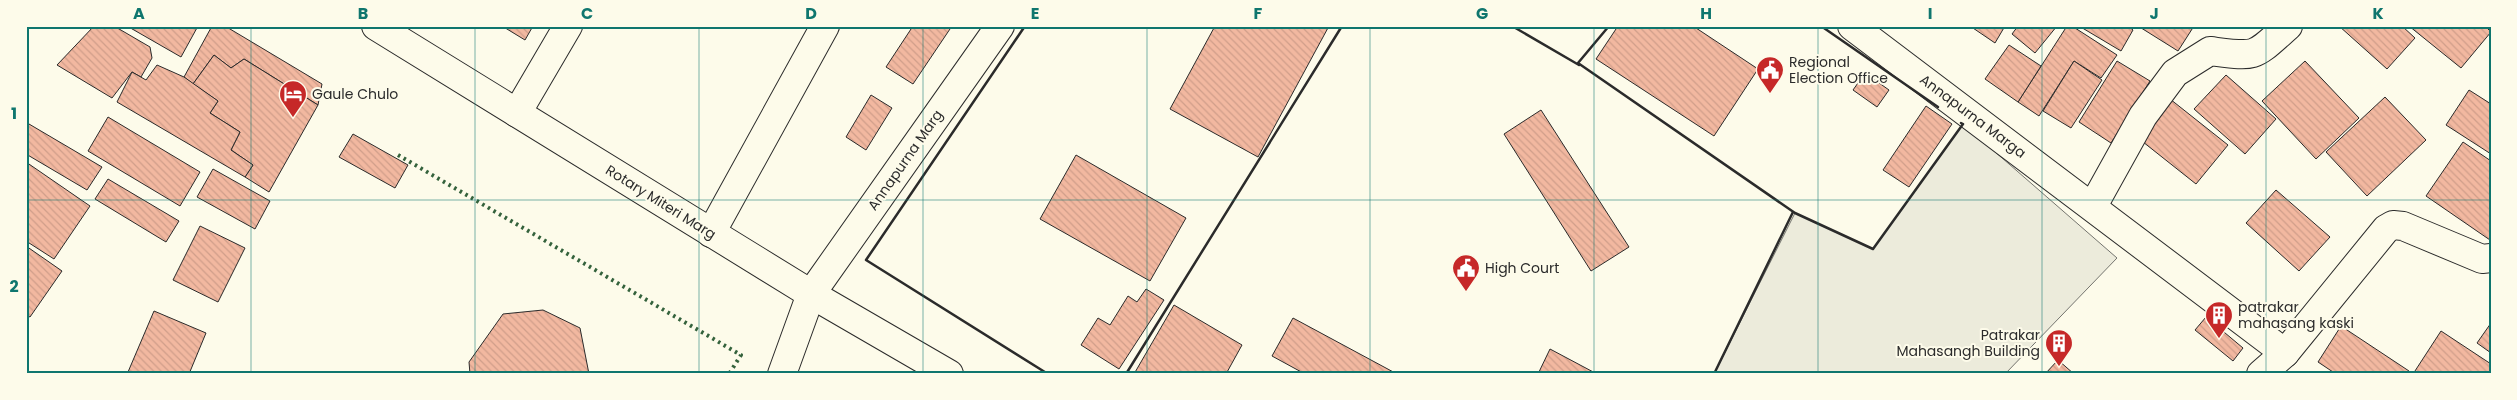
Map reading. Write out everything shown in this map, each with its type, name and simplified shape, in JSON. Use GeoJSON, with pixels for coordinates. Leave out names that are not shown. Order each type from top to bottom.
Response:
{"type":"FeatureCollection","features":[{"type":"Feature","properties":{"kind":"street","name":"Rotary Miteri Marg"},"geometry":{"type":"LineString","coordinates":[[376,26],[811,294],[949,374]]}},
{"type":"Feature","properties":{"kind":"street"},"geometry":{"type":"LineString","coordinates":[[517,113],[568,26]]}},
{"type":"Feature","properties":{"kind":"street"},"geometry":{"type":"LineString","coordinates":[[711,233],[825,26]]}},
{"type":"Feature","properties":{"kind":"street","name":"Annapurna Marg"},"geometry":{"type":"LineString","coordinates":[[782,374],[811,294],[1000,26]]}},
{"type":"Feature","properties":{"kind":"street","name":"Annapurna Marga"},"geometry":{"type":"LineString","coordinates":[[1852,26],[2093,206],[2285,353]]}},
{"type":"Feature","properties":{"kind":"street"},"geometry":{"type":"LineString","coordinates":[[2093,206],[2143,116],[2175,73],[2210,51],[2249,56],[2254,54],[2288,26]]}},
{"type":"Feature","properties":{"kind":"street"},"geometry":{"type":"LineString","coordinates":[[2261,374],[2285,353],[2386,229],[2394,225],[2403,226],[2482,259],[2491,258]]}},
{"type":"Feature","properties":{"kind":"shaded area"},"geometry":{"type":"Polygon","coordinates":[[[1963,124],[2117,258],[2005,374],[1719,374],[1715,372],[1795,213],[1873,249],[1963,124]]]}},
{"type":"Feature","properties":{"kind":"building"},"geometry":{"type":"Polygon","coordinates":[[[94,26],[114,26],[150,47],[152,58],[141,77],[132,72],[112,98],[57,65],[94,26]]]}},
{"type":"Feature","properties":{"kind":"building"},"geometry":{"type":"Polygon","coordinates":[[[127,26],[198,26],[181,57],[127,26]]]}},
{"type":"Feature","properties":{"kind":"building"},"geometry":{"type":"Polygon","coordinates":[[[212,26],[225,26],[322,84],[318,105],[244,59],[231,68],[214,55],[193,84],[184,77],[212,26]]]}},
{"type":"Feature","properties":{"kind":"building"},"geometry":{"type":"Polygon","coordinates":[[[502,26],[533,26],[525,40],[502,26]]]}},
{"type":"Feature","properties":{"kind":"building"},"geometry":{"type":"Polygon","coordinates":[[[913,26],[952,26],[913,84],[886,67],[913,26]]]}},
{"type":"Feature","properties":{"kind":"building"},"geometry":{"type":"Polygon","coordinates":[[[1215,26],[1329,26],[1258,157],[1170,109],[1215,26]]]}},
{"type":"Feature","properties":{"kind":"building"},"geometry":{"type":"Polygon","coordinates":[[[1618,26],[1693,26],[1758,69],[1714,136],[1596,59],[1618,26]]]}},
{"type":"Feature","properties":{"kind":"building"},"geometry":{"type":"Polygon","coordinates":[[[1970,26],[2005,26],[1995,43],[1970,26]]]}},
{"type":"Feature","properties":{"kind":"building"},"geometry":{"type":"Polygon","coordinates":[[[2018,26],[2057,26],[2035,53],[2012,34],[2018,26]]]}},
{"type":"Feature","properties":{"kind":"building"},"geometry":{"type":"Polygon","coordinates":[[[2067,26],[2072,26],[2117,55],[2101,78],[2074,61],[2039,116],[2018,102],[2067,26]]]}},
{"type":"Feature","properties":{"kind":"building"},"geometry":{"type":"Polygon","coordinates":[[[2079,26],[2128,26],[2133,30],[2121,51],[2079,26]]]}},
{"type":"Feature","properties":{"kind":"building"},"geometry":{"type":"Polygon","coordinates":[[[2138,26],[2194,26],[2178,51],[2138,26]]]}},
{"type":"Feature","properties":{"kind":"building"},"geometry":{"type":"Polygon","coordinates":[[[2339,26],[2402,26],[2415,38],[2387,69],[2339,26]]]}},
{"type":"Feature","properties":{"kind":"building"},"geometry":{"type":"Polygon","coordinates":[[[2409,26],[2485,26],[2491,32],[2461,68],[2409,26]]]}},
{"type":"Feature","properties":{"kind":"building"},"geometry":{"type":"Polygon","coordinates":[[[2009,45],[2041,66],[2018,102],[1985,79],[2009,45]]]}},
{"type":"Feature","properties":{"kind":"building"},"geometry":{"type":"Polygon","coordinates":[[[214,55],[231,68],[244,59],[318,105],[269,192],[245,177],[253,165],[231,150],[240,132],[210,113],[218,101],[193,84],[214,55]]]}},
{"type":"Feature","properties":{"kind":"building"},"geometry":{"type":"Polygon","coordinates":[[[2074,61],[2102,80],[2071,128],[2043,111],[2074,61]]]}},
{"type":"Feature","properties":{"kind":"building"},"geometry":{"type":"Polygon","coordinates":[[[2117,61],[2150,81],[2111,143],[2079,122],[2117,61]]]}},
{"type":"Feature","properties":{"kind":"building"},"geometry":{"type":"Polygon","coordinates":[[[2305,61],[2359,118],[2316,159],[2262,101],[2305,61]]]}},
{"type":"Feature","properties":{"kind":"building"},"geometry":{"type":"Polygon","coordinates":[[[157,65],[184,77],[218,101],[210,113],[240,132],[231,150],[253,165],[245,177],[117,102],[132,72],[146,80],[157,65]]]}},
{"type":"Feature","properties":{"kind":"building"},"geometry":{"type":"Polygon","coordinates":[[[1865,73],[1889,90],[1877,107],[1853,90],[1865,73]]]}},
{"type":"Feature","properties":{"kind":"building"},"geometry":{"type":"Polygon","coordinates":[[[2226,75],[2276,119],[2245,154],[2194,109],[2226,75]]]}},
{"type":"Feature","properties":{"kind":"building"},"geometry":{"type":"Polygon","coordinates":[[[2469,90],[2491,104],[2491,154],[2446,125],[2469,90]]]}},
{"type":"Feature","properties":{"kind":"building"},"geometry":{"type":"Polygon","coordinates":[[[871,95],[892,108],[866,150],[846,137],[871,95]]]}},
{"type":"Feature","properties":{"kind":"building"},"geometry":{"type":"Polygon","coordinates":[[[2385,97],[2426,140],[2367,196],[2326,152],[2385,97]]]}},
{"type":"Feature","properties":{"kind":"building"},"geometry":{"type":"Polygon","coordinates":[[[2170,99],[2228,145],[2196,184],[2138,138],[2170,99]]]}},
{"type":"Feature","properties":{"kind":"building"},"geometry":{"type":"Polygon","coordinates":[[[1926,106],[1952,124],[1909,187],[1883,170],[1926,106]]]}},
{"type":"Feature","properties":{"kind":"building"},"geometry":{"type":"Polygon","coordinates":[[[1541,110],[1629,247],[1591,271],[1504,134],[1541,110]]]}},
{"type":"Feature","properties":{"kind":"building"},"geometry":{"type":"Polygon","coordinates":[[[108,117],[200,172],[180,206],[88,151],[108,117]]]}},
{"type":"Feature","properties":{"kind":"building"},"geometry":{"type":"Polygon","coordinates":[[[29,124],[102,167],[87,190],[26,154],[26,129],[29,124]]]}},
{"type":"Feature","properties":{"kind":"building"},"geometry":{"type":"Polygon","coordinates":[[[353,134],[408,165],[395,188],[339,157],[353,134]]]}},
{"type":"Feature","properties":{"kind":"building"},"geometry":{"type":"Polygon","coordinates":[[[2463,142],[2491,161],[2490,240],[2426,196],[2463,142]]]}},
{"type":"Feature","properties":{"kind":"building"},"geometry":{"type":"Polygon","coordinates":[[[1076,155],[1186,218],[1150,281],[1040,219],[1076,155]]]}},
{"type":"Feature","properties":{"kind":"building"},"geometry":{"type":"Polygon","coordinates":[[[26,162],[90,206],[54,259],[26,241],[26,162]]]}},
{"type":"Feature","properties":{"kind":"building"},"geometry":{"type":"Polygon","coordinates":[[[213,169],[270,201],[255,229],[197,197],[213,169]]]}},
{"type":"Feature","properties":{"kind":"building"},"geometry":{"type":"Polygon","coordinates":[[[108,179],[179,221],[166,242],[95,199],[108,179]]]}},
{"type":"Feature","properties":{"kind":"building"},"geometry":{"type":"Polygon","coordinates":[[[2276,190],[2330,237],[2299,271],[2246,223],[2276,190]]]}},
{"type":"Feature","properties":{"kind":"building"},"geometry":{"type":"Polygon","coordinates":[[[200,226],[245,248],[218,302],[173,280],[200,226]]]}},
{"type":"Feature","properties":{"kind":"building"},"geometry":{"type":"Polygon","coordinates":[[[26,246],[62,271],[30,317],[26,315],[26,246]]]}},
{"type":"Feature","properties":{"kind":"building"},"geometry":{"type":"Polygon","coordinates":[[[1146,289],[1164,300],[1119,369],[1081,345],[1098,318],[1110,325],[1128,296],[1137,302],[1146,289]]]}},
{"type":"Feature","properties":{"kind":"building"},"geometry":{"type":"Polygon","coordinates":[[[1174,305],[1242,345],[1226,374],[1134,374],[1174,305]]]}},
{"type":"Feature","properties":{"kind":"building"},"geometry":{"type":"Polygon","coordinates":[[[543,310],[580,328],[589,374],[470,374],[469,362],[503,314],[543,310]]]}},
{"type":"Feature","properties":{"kind":"building"},"geometry":{"type":"Polygon","coordinates":[[[154,311],[206,333],[189,374],[133,374],[128,372],[154,311]]]}},
{"type":"Feature","properties":{"kind":"building","name":"patrakar mahasang kaski"},"geometry":{"type":"Polygon","coordinates":[[[2206,317],[2243,348],[2233,361],[2195,330],[2206,317]]]}},
{"type":"Feature","properties":{"kind":"building"},"geometry":{"type":"Polygon","coordinates":[[[1293,318],[1397,374],[1305,374],[1272,356],[1293,318]]]}},
{"type":"Feature","properties":{"kind":"building"},"geometry":{"type":"Polygon","coordinates":[[[2491,323],[2491,353],[2477,343],[2491,323]]]}},
{"type":"Feature","properties":{"kind":"building"},"geometry":{"type":"Polygon","coordinates":[[[2341,326],[2409,371],[2407,374],[2336,374],[2318,362],[2341,326]]]}},
{"type":"Feature","properties":{"kind":"building"},"geometry":{"type":"Polygon","coordinates":[[[2441,331],[2491,364],[2491,374],[2413,374],[2441,331]]]}},
{"type":"Feature","properties":{"kind":"building"},"geometry":{"type":"Polygon","coordinates":[[[1550,349],[1597,374],[1538,374],[1550,349]]]}},
{"type":"Feature","properties":{"kind":"building","name":"Patrakar Mahasangh Building"},"geometry":{"type":"Polygon","coordinates":[[[2058,360],[2074,374],[2045,374],[2058,360]]]}},
{"type":"Feature","properties":{"kind":"hedge"},"geometry":{"type":"LineString","coordinates":[[398,155],[741,355],[729,374]]}},
{"type":"Feature","properties":{"kind":"wall"},"geometry":{"type":"LineString","coordinates":[[1025,26],[866,260],[1048,374]]}},
{"type":"Feature","properties":{"kind":"wall"},"geometry":{"type":"LineString","coordinates":[[1126,374],[1342,26]]}},
{"type":"Feature","properties":{"kind":"wall"},"geometry":{"type":"LineString","coordinates":[[1512,26],[1579,65]]}},
{"type":"Feature","properties":{"kind":"wall"},"geometry":{"type":"LineString","coordinates":[[1609,26],[1578,63],[1795,213],[1873,249],[1963,124],[1961,123]]}},
{"type":"Feature","properties":{"kind":"wall"},"geometry":{"type":"LineString","coordinates":[[1821,26],[1938,107]]}},
{"type":"Feature","properties":{"kind":"wall"},"geometry":{"type":"LineString","coordinates":[[1714,374],[1793,212]]}},
{"type":"Feature","properties":{"kind":"place","name":"Regional Election Office"},"geometry":{"type":"Point","coordinates":[1770,94]}},
{"type":"Feature","properties":{"kind":"place","name":"Gaule Chulo"},"geometry":{"type":"Point","coordinates":[293,118]}},
{"type":"Feature","properties":{"kind":"place","name":"High Court"},"geometry":{"type":"Point","coordinates":[1466,292]}},
{"type":"Feature","properties":{"kind":"place","name":"patrakar mahasang kaski"},"geometry":{"type":"Point","coordinates":[2219,339]}},
{"type":"Feature","properties":{"kind":"place","name":"Patrakar Mahasangh Building"},"geometry":{"type":"Point","coordinates":[2059,367]}}]}
